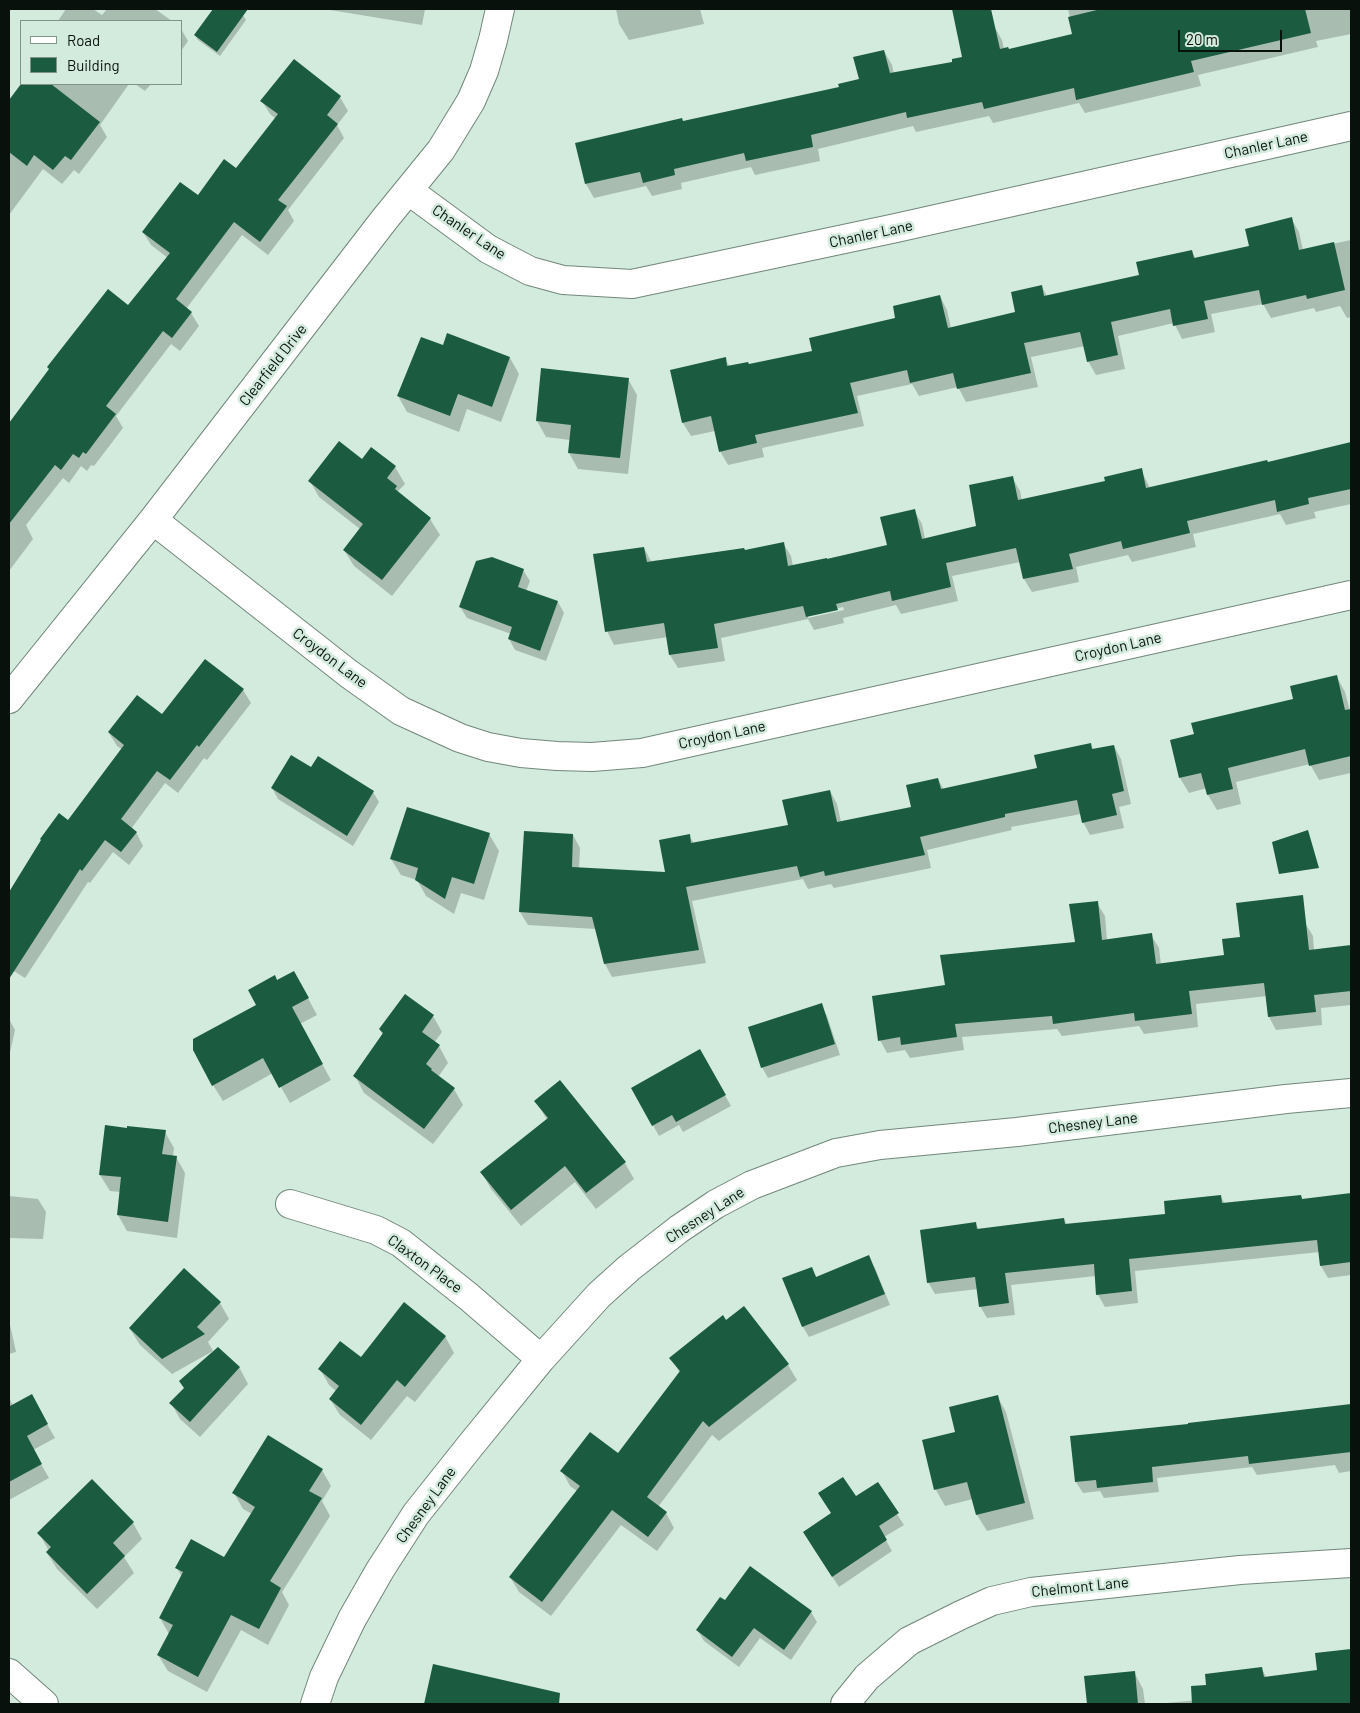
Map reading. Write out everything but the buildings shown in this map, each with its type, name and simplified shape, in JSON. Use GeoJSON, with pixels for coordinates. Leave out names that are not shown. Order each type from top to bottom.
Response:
{"type":"FeatureCollection","features":[{"type":"Feature","properties":{"kind":"street","name":"Clearfield Drive"},"geometry":{"type":"LineString","coordinates":[[9,699],[153,520],[384,220],[441,150],[471,101],[484,71],[500,9]]}},
{"type":"Feature","properties":{"kind":"street","name":"Chanler Lane"},"geometry":{"type":"LineString","coordinates":[[409,190],[488,249],[530,271],[563,280],[632,284],[896,228],[1351,126]]}},
{"type":"Feature","properties":{"kind":"street","name":"Croydon Lane"},"geometry":{"type":"LineString","coordinates":[[153,520],[348,674],[401,711],[438,729],[488,747],[521,753],[557,756],[592,757],[642,752],[1351,595]]}},
{"type":"Feature","properties":{"kind":"street","name":"Chesney Lane"},"geometry":{"type":"LineString","coordinates":[[315,1704],[324,1677],[352,1619],[380,1570],[416,1514],[541,1359],[599,1295],[629,1268],[679,1229],[716,1204],[752,1184],[836,1153],[880,1145],[1026,1131],[1286,1099],[1351,1093]]}},
{"type":"Feature","properties":{"kind":"street","name":"Claxton Place"},"geometry":{"type":"LineString","coordinates":[[290,1204],[376,1230],[401,1243],[469,1297],[541,1359]]}},
{"type":"Feature","properties":{"kind":"street","name":"Chelmont Lane"},"geometry":{"type":"LineString","coordinates":[[845,1704],[867,1677],[909,1641],[992,1601],[1031,1592],[1240,1570],[1351,1563]]}},
{"type":"Feature","properties":{"kind":"street"},"geometry":{"type":"LineString","coordinates":[[9,1673],[44,1704]]}}]}
